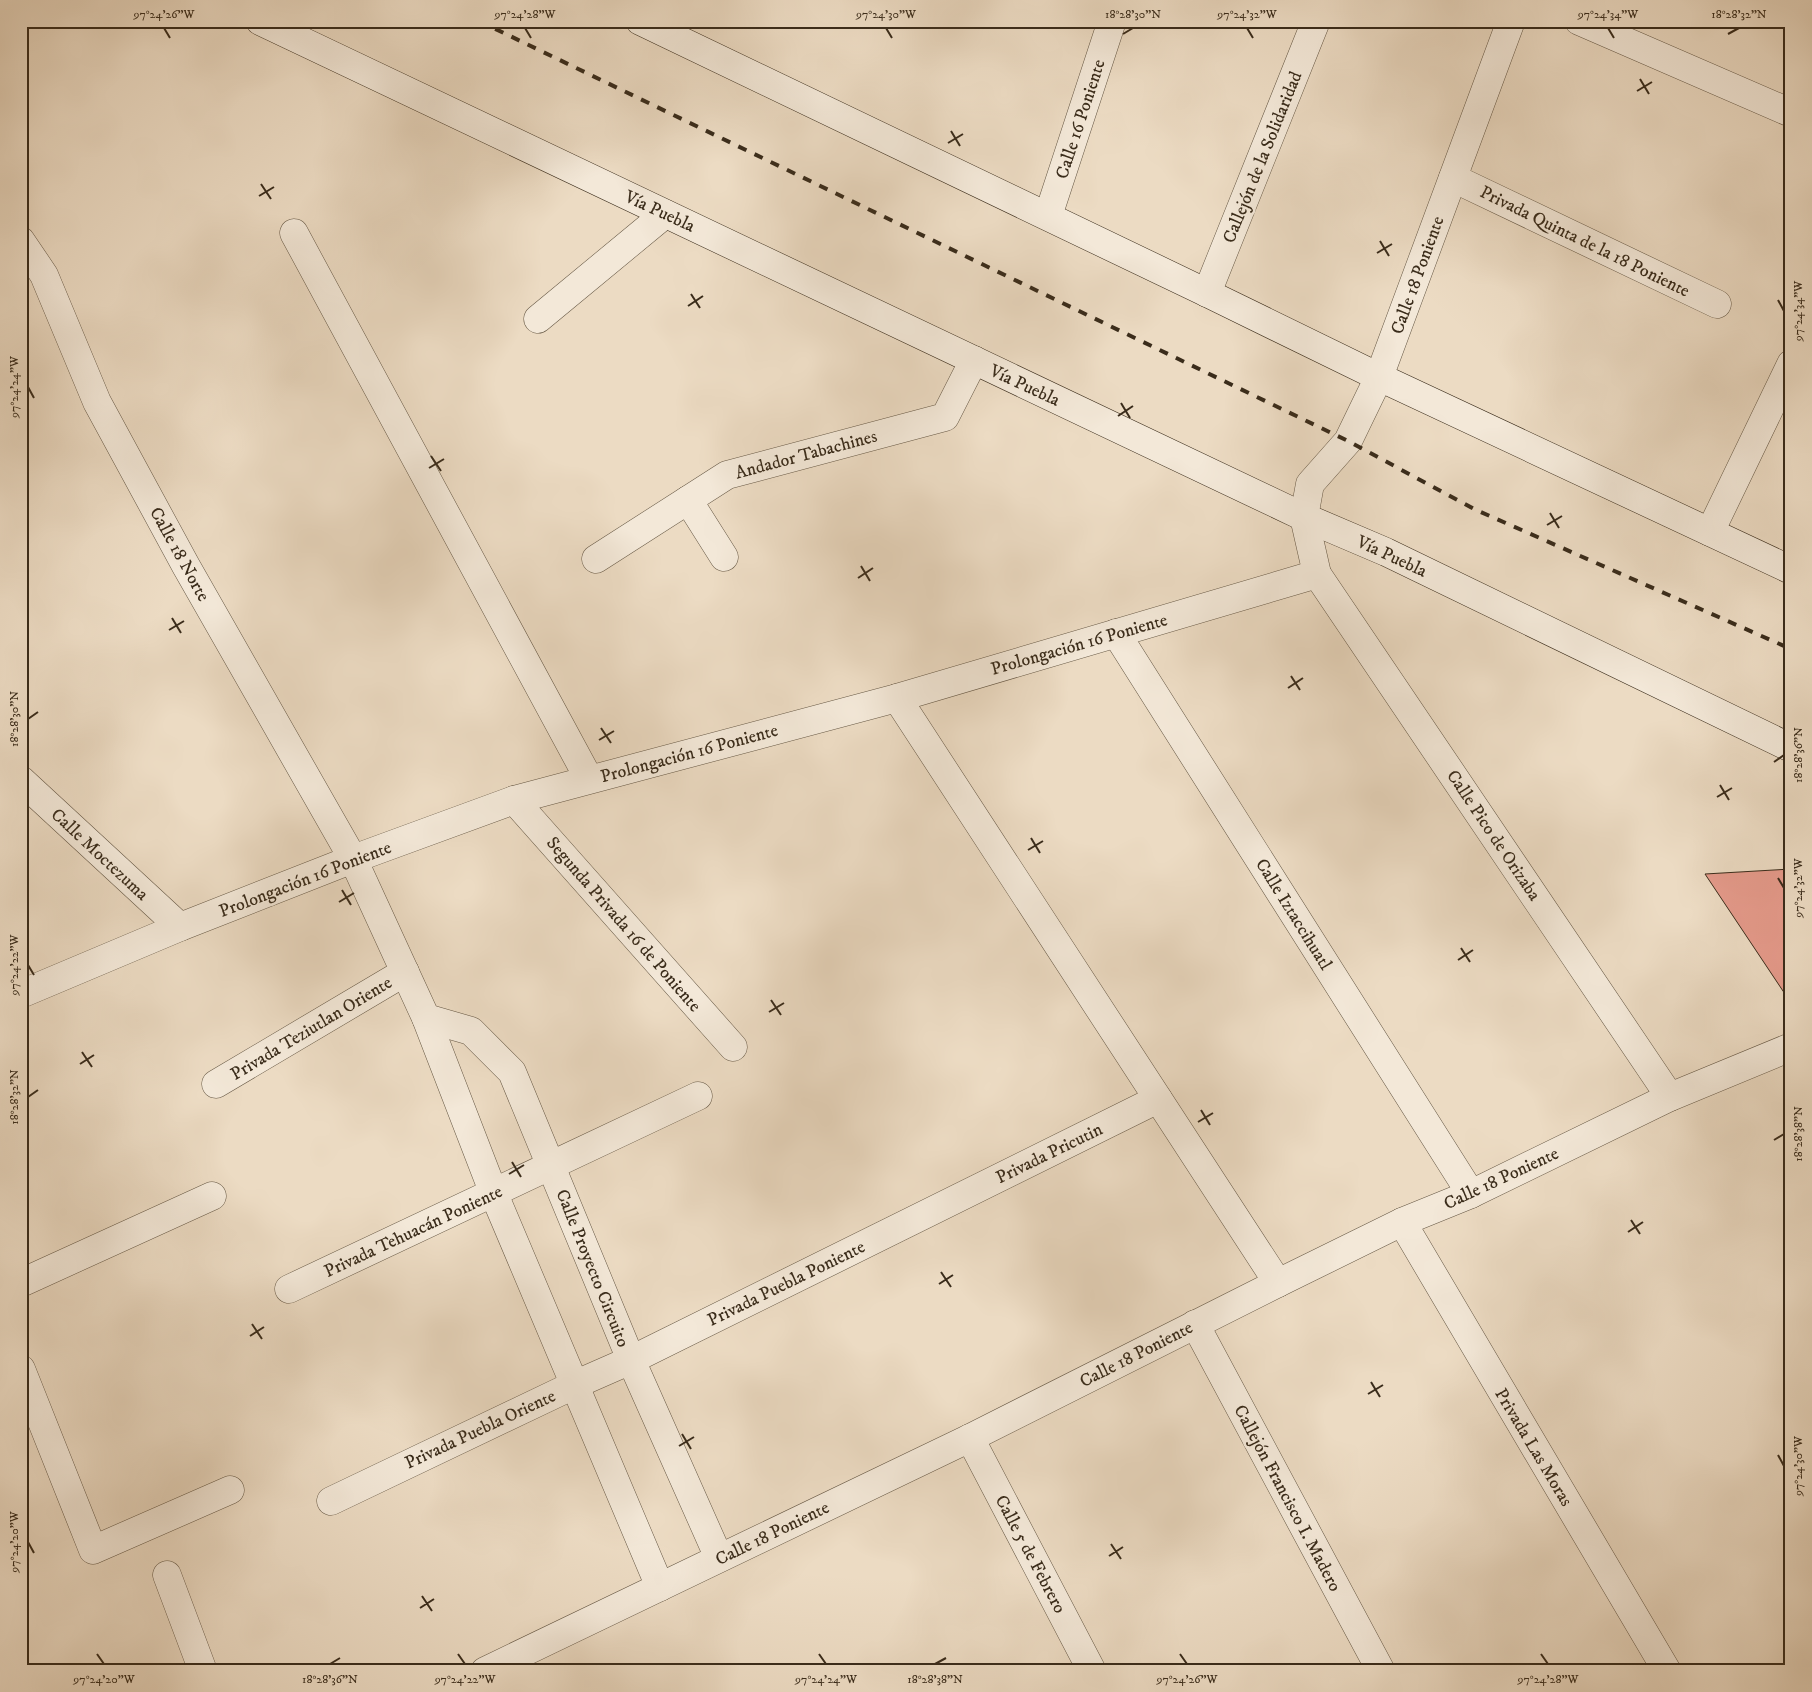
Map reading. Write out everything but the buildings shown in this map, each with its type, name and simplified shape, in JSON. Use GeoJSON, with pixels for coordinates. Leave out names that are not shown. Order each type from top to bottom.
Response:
{"type":"FeatureCollection","features":[{"type":"Feature","properties":{"kind":"street","name":"Vía Puebla"},"geometry":{"type":"LineString","coordinates":[[260,21],[1304,517],[1386,552],[1791,748]]}},
{"type":"Feature","properties":{"kind":"street","name":"Calle 16 Poniente"},"geometry":{"type":"LineString","coordinates":[[1048,216],[1112,21]]}},
{"type":"Feature","properties":{"kind":"street","name":"Callejón de la Solidaridad"},"geometry":{"type":"LineString","coordinates":[[1207,293],[1316,21]]}},
{"type":"Feature","properties":{"kind":"street","name":"Calle 18 Poniente"},"geometry":{"type":"LineString","coordinates":[[1304,517],[1310,484],[1348,442],[1379,377],[1511,21]]}},
{"type":"Feature","properties":{"kind":"street"},"geometry":{"type":"LineString","coordinates":[[1579,21],[1791,114]]}},
{"type":"Feature","properties":{"kind":"street"},"geometry":{"type":"LineString","coordinates":[[658,25],[1379,377],[1791,570]]}},
{"type":"Feature","properties":{"kind":"street","name":"Privada Quinta de la 18 Poniente"},"geometry":{"type":"LineString","coordinates":[[1453,178],[1717,304]]}},
{"type":"Feature","properties":{"kind":"street"},"geometry":{"type":"LineString","coordinates":[[538,319],[665,214]]}},
{"type":"Feature","properties":{"kind":"street"},"geometry":{"type":"LineString","coordinates":[[294,232],[589,779]]}},
{"type":"Feature","properties":{"kind":"street","name":"Calle 18 Norte"},"geometry":{"type":"LineString","coordinates":[[21,240],[44,275],[97,402],[186,566],[354,859]]}},
{"type":"Feature","properties":{"kind":"street","name":"Andador Tabachines"},"geometry":{"type":"LineString","coordinates":[[596,559],[727,475],[944,417],[974,360]]}},
{"type":"Feature","properties":{"kind":"street"},"geometry":{"type":"LineString","coordinates":[[1710,532],[1791,364]]}},
{"type":"Feature","properties":{"kind":"street"},"geometry":{"type":"LineString","coordinates":[[688,500],[724,557]]}},
{"type":"Feature","properties":{"kind":"street"},"geometry":{"type":"LineString","coordinates":[[1304,517],[1317,574]]}},
{"type":"Feature","properties":{"kind":"street","name":"Prolongación 16 Poniente"},"geometry":{"type":"LineString","coordinates":[[21,994],[180,927],[354,859],[514,800],[897,698],[1317,574]]}},
{"type":"Feature","properties":{"kind":"street","name":"Calle Pico de Orizaba"},"geometry":{"type":"LineString","coordinates":[[1317,574],[1670,1097]]}},
{"type":"Feature","properties":{"kind":"street","name":"Calle Iztaccihuatl"},"geometry":{"type":"LineString","coordinates":[[1116,633],[1471,1194]]}},
{"type":"Feature","properties":{"kind":"street"},"geometry":{"type":"LineString","coordinates":[[897,698],[1278,1283]]}},
{"type":"Feature","properties":{"kind":"street","name":"Calle Moctezuma"},"geometry":{"type":"LineString","coordinates":[[21,780],[180,927]]}},
{"type":"Feature","properties":{"kind":"street","name":"Segunda Privada 16 de Poniente"},"geometry":{"type":"LineString","coordinates":[[514,800],[733,1047]]}},
{"type":"Feature","properties":{"kind":"street"},"geometry":{"type":"LineString","coordinates":[[354,859],[426,1018],[494,1194],[660,1587]]}},
{"type":"Feature","properties":{"kind":"street","name":"Privada Teziutlan Oriente"},"geometry":{"type":"LineString","coordinates":[[216,1084],[405,972]]}},
{"type":"Feature","properties":{"kind":"street","name":"Calle Proyecto Circuito"},"geometry":{"type":"LineString","coordinates":[[426,1018],[471,1031],[512,1072],[631,1360],[719,1558]]}},
{"type":"Feature","properties":{"kind":"street","name":"Calle 18 Poniente"},"geometry":{"type":"LineString","coordinates":[[485,1671],[970,1438],[1402,1222],[1471,1194],[1670,1097],[1791,1047]]}},
{"type":"Feature","properties":{"kind":"street","name":"Privada Tehuacán Poniente"},"geometry":{"type":"LineString","coordinates":[[289,1289],[494,1194],[698,1096]]}},
{"type":"Feature","properties":{"kind":"street","name":"Privada Pricutin"},"geometry":{"type":"LineString","coordinates":[[940,1206],[1158,1099]]}},
{"type":"Feature","properties":{"kind":"street"},"geometry":{"type":"LineString","coordinates":[[21,1283],[212,1196]]}},
{"type":"Feature","properties":{"kind":"street","name":"Privada Puebla Poniente"},"geometry":{"type":"LineString","coordinates":[[631,1360],[940,1206]]}},
{"type":"Feature","properties":{"kind":"street","name":"Privada Las Moras"},"geometry":{"type":"LineString","coordinates":[[1402,1222],[1667,1671]]}},
{"type":"Feature","properties":{"kind":"street","name":"Callejón Francisco I. Madero"},"geometry":{"type":"LineString","coordinates":[[1195,1324],[1381,1671]]}},
{"type":"Feature","properties":{"kind":"street","name":"Privada Puebla Oriente"},"geometry":{"type":"LineString","coordinates":[[331,1501],[574,1384],[631,1360]]}},
{"type":"Feature","properties":{"kind":"street"},"geometry":{"type":"LineString","coordinates":[[21,1369],[93,1550],[230,1490]]}},
{"type":"Feature","properties":{"kind":"street","name":"Calle 5 de Febrero"},"geometry":{"type":"LineString","coordinates":[[970,1438],[1092,1671]]}},
{"type":"Feature","properties":{"kind":"street"},"geometry":{"type":"LineString","coordinates":[[167,1575],[203,1671]]}},
{"type":"Feature","properties":{"kind":"railway"},"geometry":{"type":"LineString","coordinates":[[479,21],[1348,441],[1474,509],[1791,649]]}}]}
